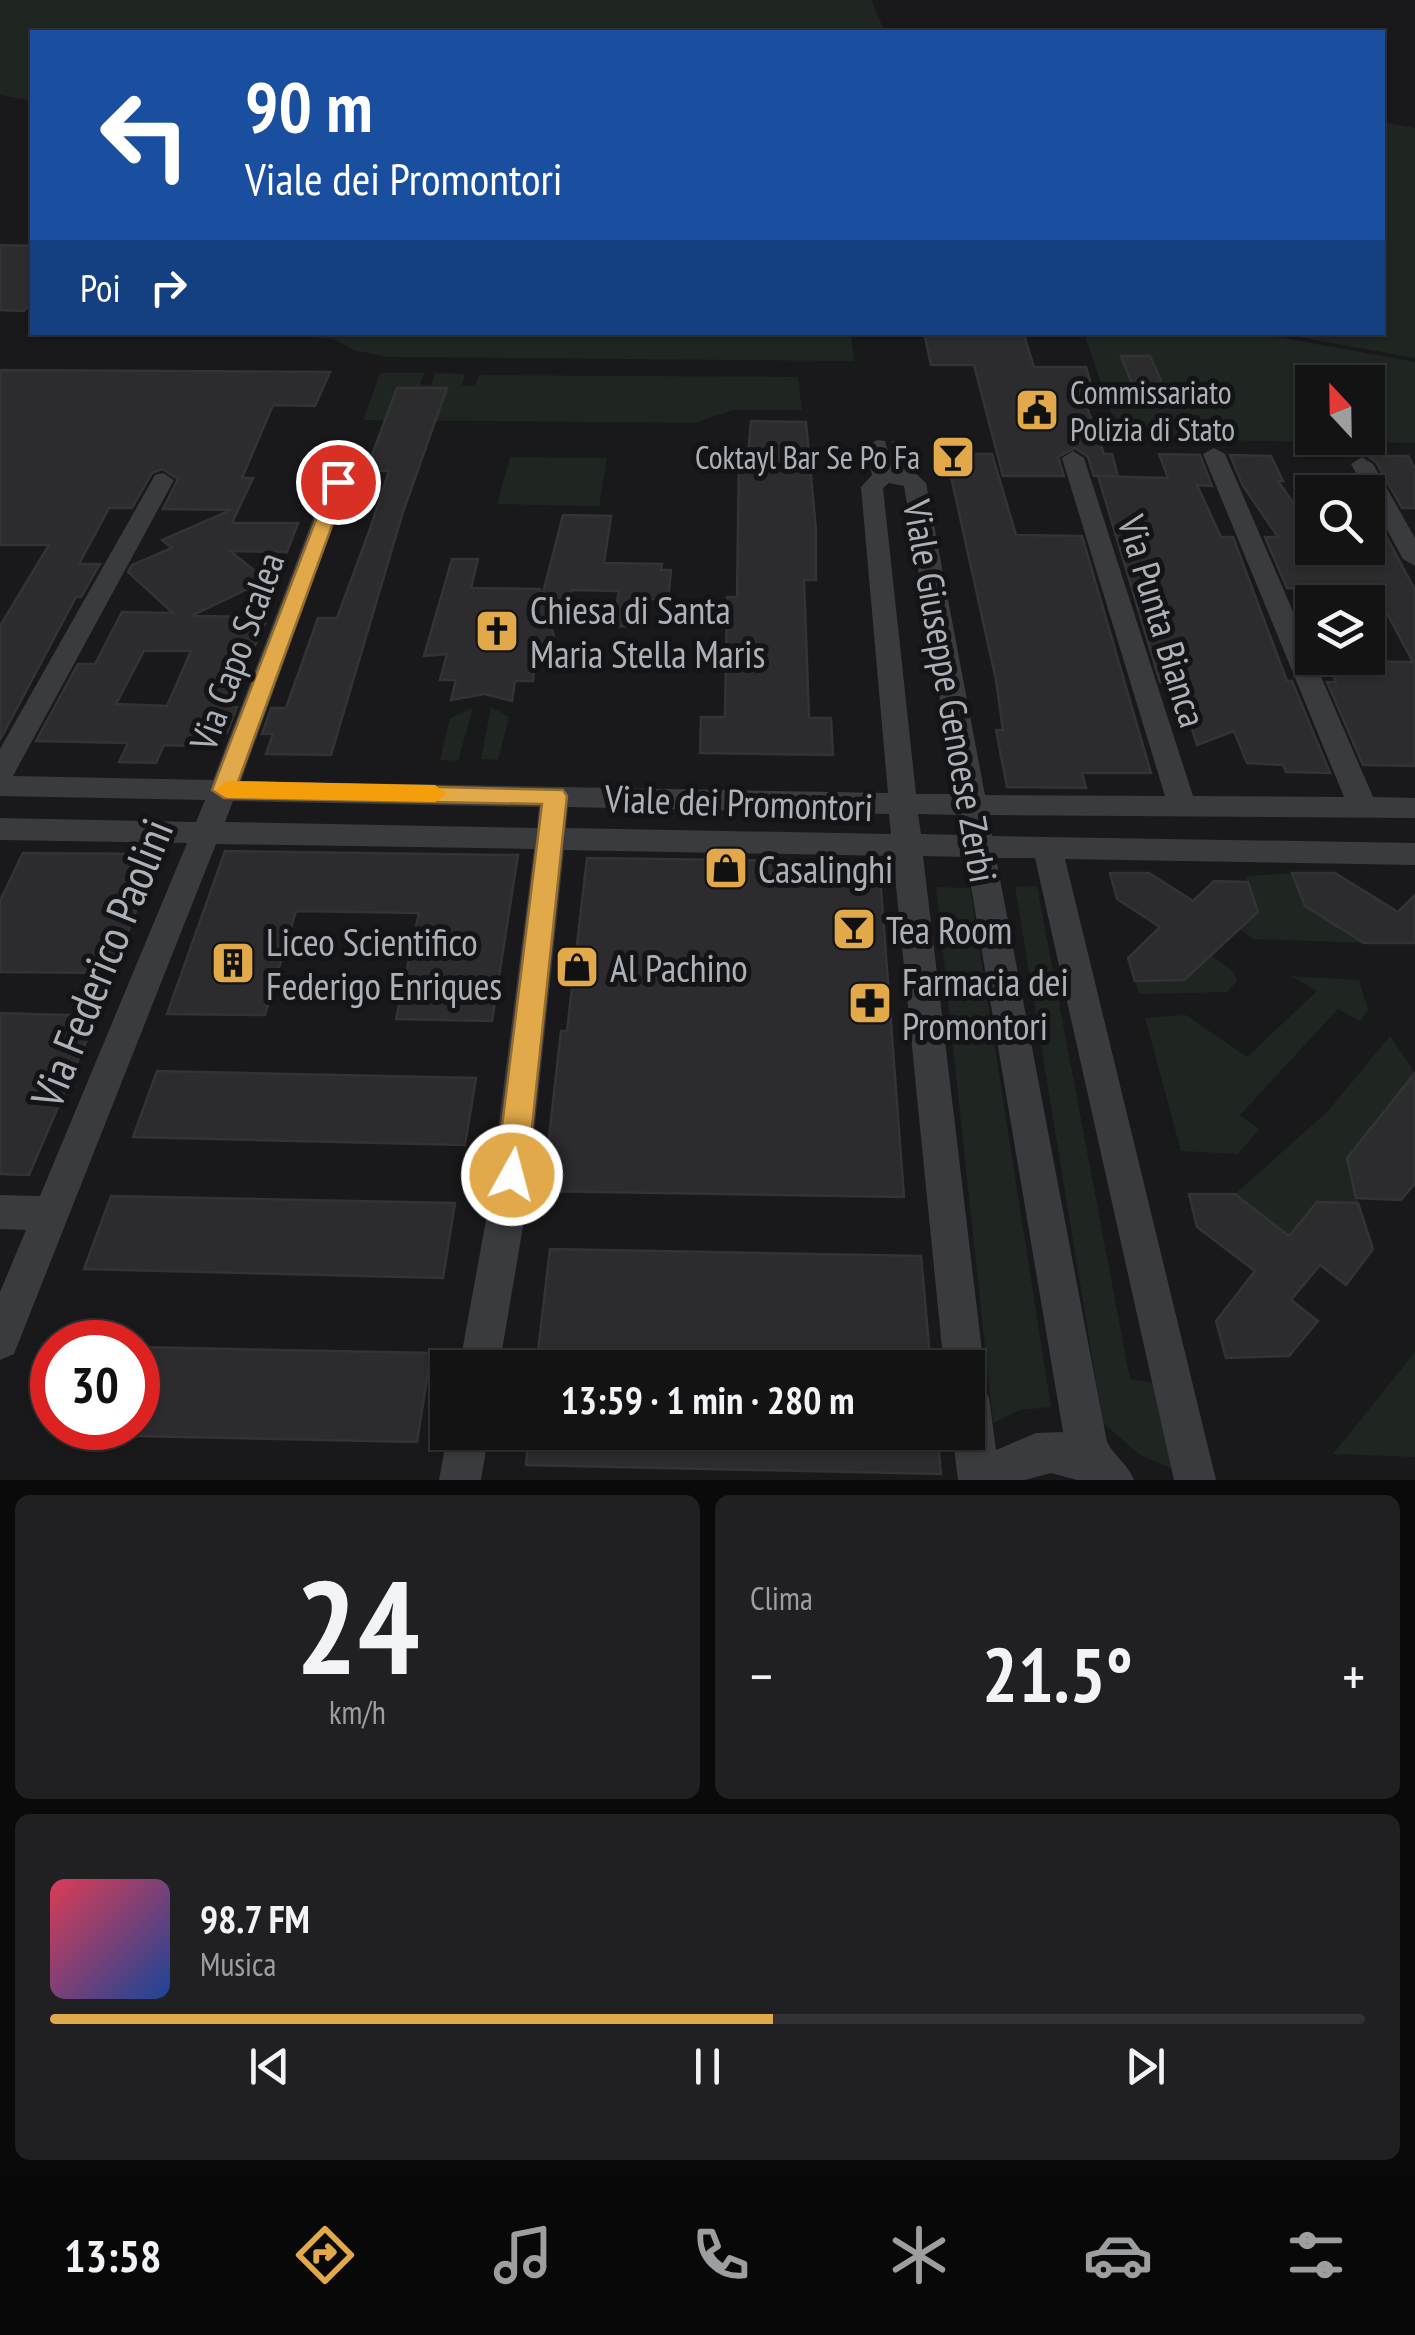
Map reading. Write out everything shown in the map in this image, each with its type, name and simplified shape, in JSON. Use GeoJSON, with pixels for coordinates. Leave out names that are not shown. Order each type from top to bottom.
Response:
{"type":"FeatureCollection","features":[{"type":"Feature","properties":{"kind":"street"},"geometry":{"type":"LineString","coordinates":[[889,446],[893,476]]}},
{"type":"Feature","properties":{"kind":"street"},"geometry":{"type":"LineString","coordinates":[[1214,454],[1364,808]]}},
{"type":"Feature","properties":{"kind":"street","name":"Via Punta Bianca"},"geometry":{"type":"LineString","coordinates":[[1073,458],[1182,806]]}},
{"type":"Feature","properties":{"kind":"street"},"geometry":{"type":"LineString","coordinates":[[1362,464],[1415,559]]}},
{"type":"Feature","properties":{"kind":"street","name":"Viale Giuseppe Genoese Zerbi"},"geometry":{"type":"LineString","coordinates":[[962,1350],[920,1013],[909,847],[872,487],[893,476],[915,483],[1087,1446],[1104,1473]]}},
{"type":"Feature","properties":{"kind":"street"},"geometry":{"type":"LineString","coordinates":[[0,774],[163,480]]}},
{"type":"Feature","properties":{"kind":"street","name":"Via Capo Scalea"},"geometry":{"type":"LineString","coordinates":[[224,790],[338,482]]}},
{"type":"Feature","properties":{"kind":"street","name":"Viale dei Promontori"},"geometry":{"type":"LineString","coordinates":[[0,786],[904,804],[1415,808]]}},
{"type":"Feature","properties":{"kind":"street","name":"Via Federico Paolini"},"geometry":{"type":"LineString","coordinates":[[0,1340],[224,790]]}},
{"type":"Feature","properties":{"kind":"street"},"geometry":{"type":"LineString","coordinates":[[482,1350],[510,1190],[555,796]]}},
{"type":"Feature","properties":{"kind":"street","name":"Viale dei Promontori"},"geometry":{"type":"LineString","coordinates":[[0,828],[1048,851],[1415,854]]}},
{"type":"Feature","properties":{"kind":"street","name":"Viale Giuseppe Genoese Zerbi"},"geometry":{"type":"LineString","coordinates":[[1048,851],[1194,1480]]}},
{"type":"Feature","properties":{"kind":"street"},"geometry":{"type":"LineString","coordinates":[[0,1212],[50,1213]]}},
{"type":"Feature","properties":{"kind":"street"},"geometry":{"type":"LineString","coordinates":[[460,1480],[465,1450]]}},
{"type":"Feature","properties":{"kind":"street"},"geometry":{"type":"LineString","coordinates":[[975,1450],[979,1480]]}},
{"type":"Feature","properties":{"kind":"street"},"geometry":{"type":"LineString","coordinates":[[990,1480],[1016,1458],[1044,1451],[1104,1473]]}},
{"type":"Feature","properties":{"kind":"shaded area"},"geometry":{"type":"Polygon","coordinates":[[[0,0],[871,0],[884,30],[30,30],[30,101],[0,95],[0,0]]]}},
{"type":"Feature","properties":{"kind":"shaded area"},"geometry":{"type":"Polygon","coordinates":[[[1385,122],[1415,128],[1415,358],[1288,335],[1385,335],[1385,122]]]}},
{"type":"Feature","properties":{"kind":"shaded area"},"geometry":{"type":"Polygon","coordinates":[[[289,335],[851,335],[854,361],[386,357],[354,350],[333,339],[289,335]]]}},
{"type":"Feature","properties":{"kind":"shaded area"},"geometry":{"type":"Polygon","coordinates":[[[1085,335],[1268,335],[1415,362],[1415,443],[1385,443],[1385,365],[1295,365],[1295,441],[1120,439],[1085,335]]]}},
{"type":"Feature","properties":{"kind":"shaded area"},"geometry":{"type":"Polygon","coordinates":[[[380,373],[424,373],[420,385],[431,385],[435,373],[465,374],[462,385],[475,386],[479,375],[798,377],[802,410],[733,410],[695,423],[363,420],[380,373]]]}},
{"type":"Feature","properties":{"kind":"shaded area"},"geometry":{"type":"Polygon","coordinates":[[[510,457],[607,458],[599,506],[497,504],[510,457]]]}},
{"type":"Feature","properties":{"kind":"shaded area"},"geometry":{"type":"Polygon","coordinates":[[[491,707],[509,717],[498,760],[481,759],[491,707]]]}},
{"type":"Feature","properties":{"kind":"shaded area"},"geometry":{"type":"Polygon","coordinates":[[[473,708],[458,761],[440,760],[450,718],[473,708]]]}},
{"type":"Feature","properties":{"kind":"shaded area"},"geometry":{"type":"Polygon","coordinates":[[[1292,873],[1305,907],[1364,943],[1253,939],[1238,928],[1258,912],[1246,876],[1292,873]]]}},
{"type":"Feature","properties":{"kind":"shaded area"},"geometry":{"type":"Polygon","coordinates":[[[1037,886],[1130,1379],[1155,1383],[1172,1469],[1140,1455],[1103,1423],[1015,887],[1037,886]]]}},
{"type":"Feature","properties":{"kind":"shaded area"},"geometry":{"type":"Polygon","coordinates":[[[936,887],[970,888],[1051,1407],[1020,1410],[993,1423],[936,887]]]}},
{"type":"Feature","properties":{"kind":"shaded area"},"geometry":{"type":"Polygon","coordinates":[[[1209,954],[1233,971],[1237,981],[1227,992],[1139,994],[1135,981],[1184,980],[1209,954]]]}},
{"type":"Feature","properties":{"kind":"shaded area"},"geometry":{"type":"Polygon","coordinates":[[[1291,976],[1359,980],[1368,1010],[1360,1021],[1338,1009],[1240,1115],[1259,1129],[1238,1154],[1181,1151],[1145,1018],[1186,1015],[1247,1057],[1317,991],[1291,976]]]}},
{"type":"Feature","properties":{"kind":"shaded area"},"geometry":{"type":"Polygon","coordinates":[[[1390,1036],[1415,1073],[1347,1158],[1358,1203],[1317,1202],[1289,1235],[1235,1194],[1327,1112],[1390,1036]]]}},
{"type":"Feature","properties":{"kind":"shaded area"},"geometry":{"type":"Polygon","coordinates":[[[1415,1352],[1415,1457],[1333,1454],[1415,1352]]]}},
{"type":"Feature","properties":{"kind":"building"},"geometry":{"type":"Polygon","coordinates":[[[0,245],[30,246],[30,304],[24,311],[0,310],[0,245]]]}},
{"type":"Feature","properties":{"kind":"building"},"geometry":{"type":"Polygon","coordinates":[[[925,335],[1024,335],[1034,367],[1086,367],[1094,394],[1082,394],[1104,454],[1112,454],[1118,476],[1094,476],[1088,457],[1075,448],[1058,457],[1064,476],[1003,476],[974,365],[931,365],[925,335]]]}},
{"type":"Feature","properties":{"kind":"building"},"geometry":{"type":"Polygon","coordinates":[[[1121,356],[1150,356],[1167,394],[1136,394],[1121,356]]]}},
{"type":"Feature","properties":{"kind":"building"},"geometry":{"type":"Polygon","coordinates":[[[0,370],[330,372],[315,406],[273,405],[242,478],[253,478],[232,523],[298,523],[287,552],[230,551],[266,580],[191,616],[268,617],[227,707],[237,707],[227,733],[197,732],[192,746],[164,745],[156,763],[119,762],[128,743],[36,741],[78,664],[95,664],[122,612],[173,613],[128,572],[132,565],[172,548],[162,540],[231,510],[163,509],[178,479],[162,469],[152,473],[132,508],[109,508],[79,564],[100,564],[81,597],[76,597],[0,740],[0,626],[49,545],[0,545],[0,370]],[[144,651],[116,704],[167,706],[191,651],[144,651]]]}},
{"type":"Feature","properties":{"kind":"building"},"geometry":{"type":"Polygon","coordinates":[[[397,388],[447,388],[403,512],[331,755],[266,754],[273,734],[262,734],[271,708],[286,708],[318,618],[337,618],[370,529],[389,471],[366,471],[397,388]]]}},
{"type":"Feature","properties":{"kind":"building"},"geometry":{"type":"Polygon","coordinates":[[[751,421],[806,422],[816,530],[816,580],[804,580],[809,718],[831,718],[833,755],[700,753],[701,717],[725,717],[727,597],[737,597],[739,454],[748,454],[751,421]]]}},
{"type":"Feature","properties":{"kind":"building"},"geometry":{"type":"Polygon","coordinates":[[[946,454],[992,454],[1016,535],[1082,536],[1151,773],[1082,773],[1086,788],[1007,787],[996,730],[1003,730],[996,680],[946,454]]]}},
{"type":"Feature","properties":{"kind":"building"},"geometry":{"type":"Polygon","coordinates":[[[1159,454],[1200,455],[1212,486],[1197,485],[1221,537],[1233,537],[1287,681],[1292,681],[1330,773],[1286,772],[1283,765],[1247,763],[1234,731],[1197,745],[1178,683],[1160,682],[1098,476],[1168,478],[1159,454]]]}},
{"type":"Feature","properties":{"kind":"building"},"geometry":{"type":"Polygon","coordinates":[[[1230,455],[1271,456],[1283,481],[1278,481],[1295,506],[1295,565],[1385,565],[1385,534],[1415,590],[1415,766],[1363,765],[1327,682],[1336,682],[1333,675],[1385,675],[1385,662],[1413,662],[1385,610],[1385,585],[1287,588],[1265,537],[1278,537],[1243,486],[1230,455]]]}},
{"type":"Feature","properties":{"kind":"building"},"geometry":{"type":"Polygon","coordinates":[[[1368,456],[1408,456],[1415,469],[1415,508],[1402,508],[1376,462],[1368,456]]]}},
{"type":"Feature","properties":{"kind":"building","name":"Chiesa di Santa Maria Stella Maris"},"geometry":{"type":"Polygon","coordinates":[[[563,515],[611,516],[604,563],[662,564],[661,570],[671,570],[668,600],[646,599],[642,627],[613,626],[619,591],[571,590],[569,607],[546,607],[558,652],[534,670],[533,681],[515,681],[512,701],[485,694],[451,700],[456,680],[440,680],[447,654],[424,656],[452,559],[478,559],[471,588],[540,589],[542,597],[563,515]]]}},
{"type":"Feature","properties":{"kind":"building","name":"Liceo Scientifico Federigo Enriques"},"geometry":{"type":"Polygon","coordinates":[[[225,851],[518,855],[492,1021],[396,1019],[419,913],[296,911],[265,1015],[167,1014],[225,851]]]}},
{"type":"Feature","properties":{"kind":"building"},"geometry":{"type":"Polygon","coordinates":[[[23,853],[158,854],[112,973],[0,972],[0,901],[23,853]]]}},
{"type":"Feature","properties":{"kind":"building"},"geometry":{"type":"Polygon","coordinates":[[[587,858],[879,862],[904,1197],[543,1191],[561,1031],[567,1031],[587,858]]]}},
{"type":"Feature","properties":{"kind":"building"},"geometry":{"type":"Polygon","coordinates":[[[1110,873],[1149,873],[1193,901],[1214,881],[1248,882],[1258,912],[1184,980],[1135,981],[1128,958],[1160,927],[1117,899],[1110,873]]]}},
{"type":"Feature","properties":{"kind":"building"},"geometry":{"type":"Polygon","coordinates":[[[1292,873],[1335,873],[1398,912],[1415,895],[1415,943],[1364,943],[1305,906],[1292,873]]]}},
{"type":"Feature","properties":{"kind":"building"},"geometry":{"type":"Polygon","coordinates":[[[0,1013],[97,1016],[29,1175],[0,1174],[0,1013]]]}},
{"type":"Feature","properties":{"kind":"building"},"geometry":{"type":"Polygon","coordinates":[[[157,1071],[476,1078],[465,1145],[133,1137],[157,1071]]]}},
{"type":"Feature","properties":{"kind":"building"},"geometry":{"type":"Polygon","coordinates":[[[1415,1073],[1415,1183],[1401,1200],[1356,1198],[1347,1158],[1415,1073]]]}},
{"type":"Feature","properties":{"kind":"building"},"geometry":{"type":"Polygon","coordinates":[[[1189,1194],[1235,1194],[1289,1236],[1317,1202],[1358,1203],[1373,1249],[1346,1285],[1320,1265],[1291,1300],[1318,1321],[1289,1356],[1226,1358],[1216,1321],[1255,1271],[1197,1227],[1189,1194]]]}},
{"type":"Feature","properties":{"kind":"building"},"geometry":{"type":"Polygon","coordinates":[[[111,1196],[455,1203],[443,1278],[84,1269],[111,1196]]]}},
{"type":"Feature","properties":{"kind":"building"},"geometry":{"type":"Polygon","coordinates":[[[550,1249],[921,1256],[929,1350],[538,1350],[550,1249]]]}},
{"type":"Feature","properties":{"kind":"building"},"geometry":{"type":"Polygon","coordinates":[[[160,1347],[430,1353],[417,1442],[160,1436],[160,1347]]]}},
{"type":"Feature","properties":{"kind":"building"},"geometry":{"type":"Polygon","coordinates":[[[527,1450],[939,1450],[941,1474],[526,1465],[527,1450]]]}},
{"type":"Feature","properties":{"kind":"slow traffic"},"geometry":{"type":"LineString","coordinates":[[227,790],[435,794]]}},
{"type":"Feature","properties":{"kind":"place","name":"Commissariato Polizia di Stato"},"geometry":{"type":"Point","coordinates":[1037,410]}},
{"type":"Feature","properties":{"kind":"place","name":"Coktayl Bar Se Po Fa"},"geometry":{"type":"Point","coordinates":[953,457]}},
{"type":"Feature","properties":{"kind":"place","name":"Chiesa di Santa Maria Stella Maris"},"geometry":{"type":"Point","coordinates":[497,631]}},
{"type":"Feature","properties":{"kind":"place","name":"Casalinghi"},"geometry":{"type":"Point","coordinates":[726,868]}},
{"type":"Feature","properties":{"kind":"place","name":"Tea Room"},"geometry":{"type":"Point","coordinates":[854,929]}},
{"type":"Feature","properties":{"kind":"place","name":"Liceo Scientifico Federigo Enriques"},"geometry":{"type":"Point","coordinates":[233,963]}},
{"type":"Feature","properties":{"kind":"place","name":"Al Pachino"},"geometry":{"type":"Point","coordinates":[577,967]}},
{"type":"Feature","properties":{"kind":"place","name":"Farmacia dei Promontori"},"geometry":{"type":"Point","coordinates":[870,1003]}},
{"type":"Feature","properties":{"kind":"route"},"geometry":{"type":"LineString","coordinates":[[338,482],[224,790],[555,796],[512,1175]]}}]}
